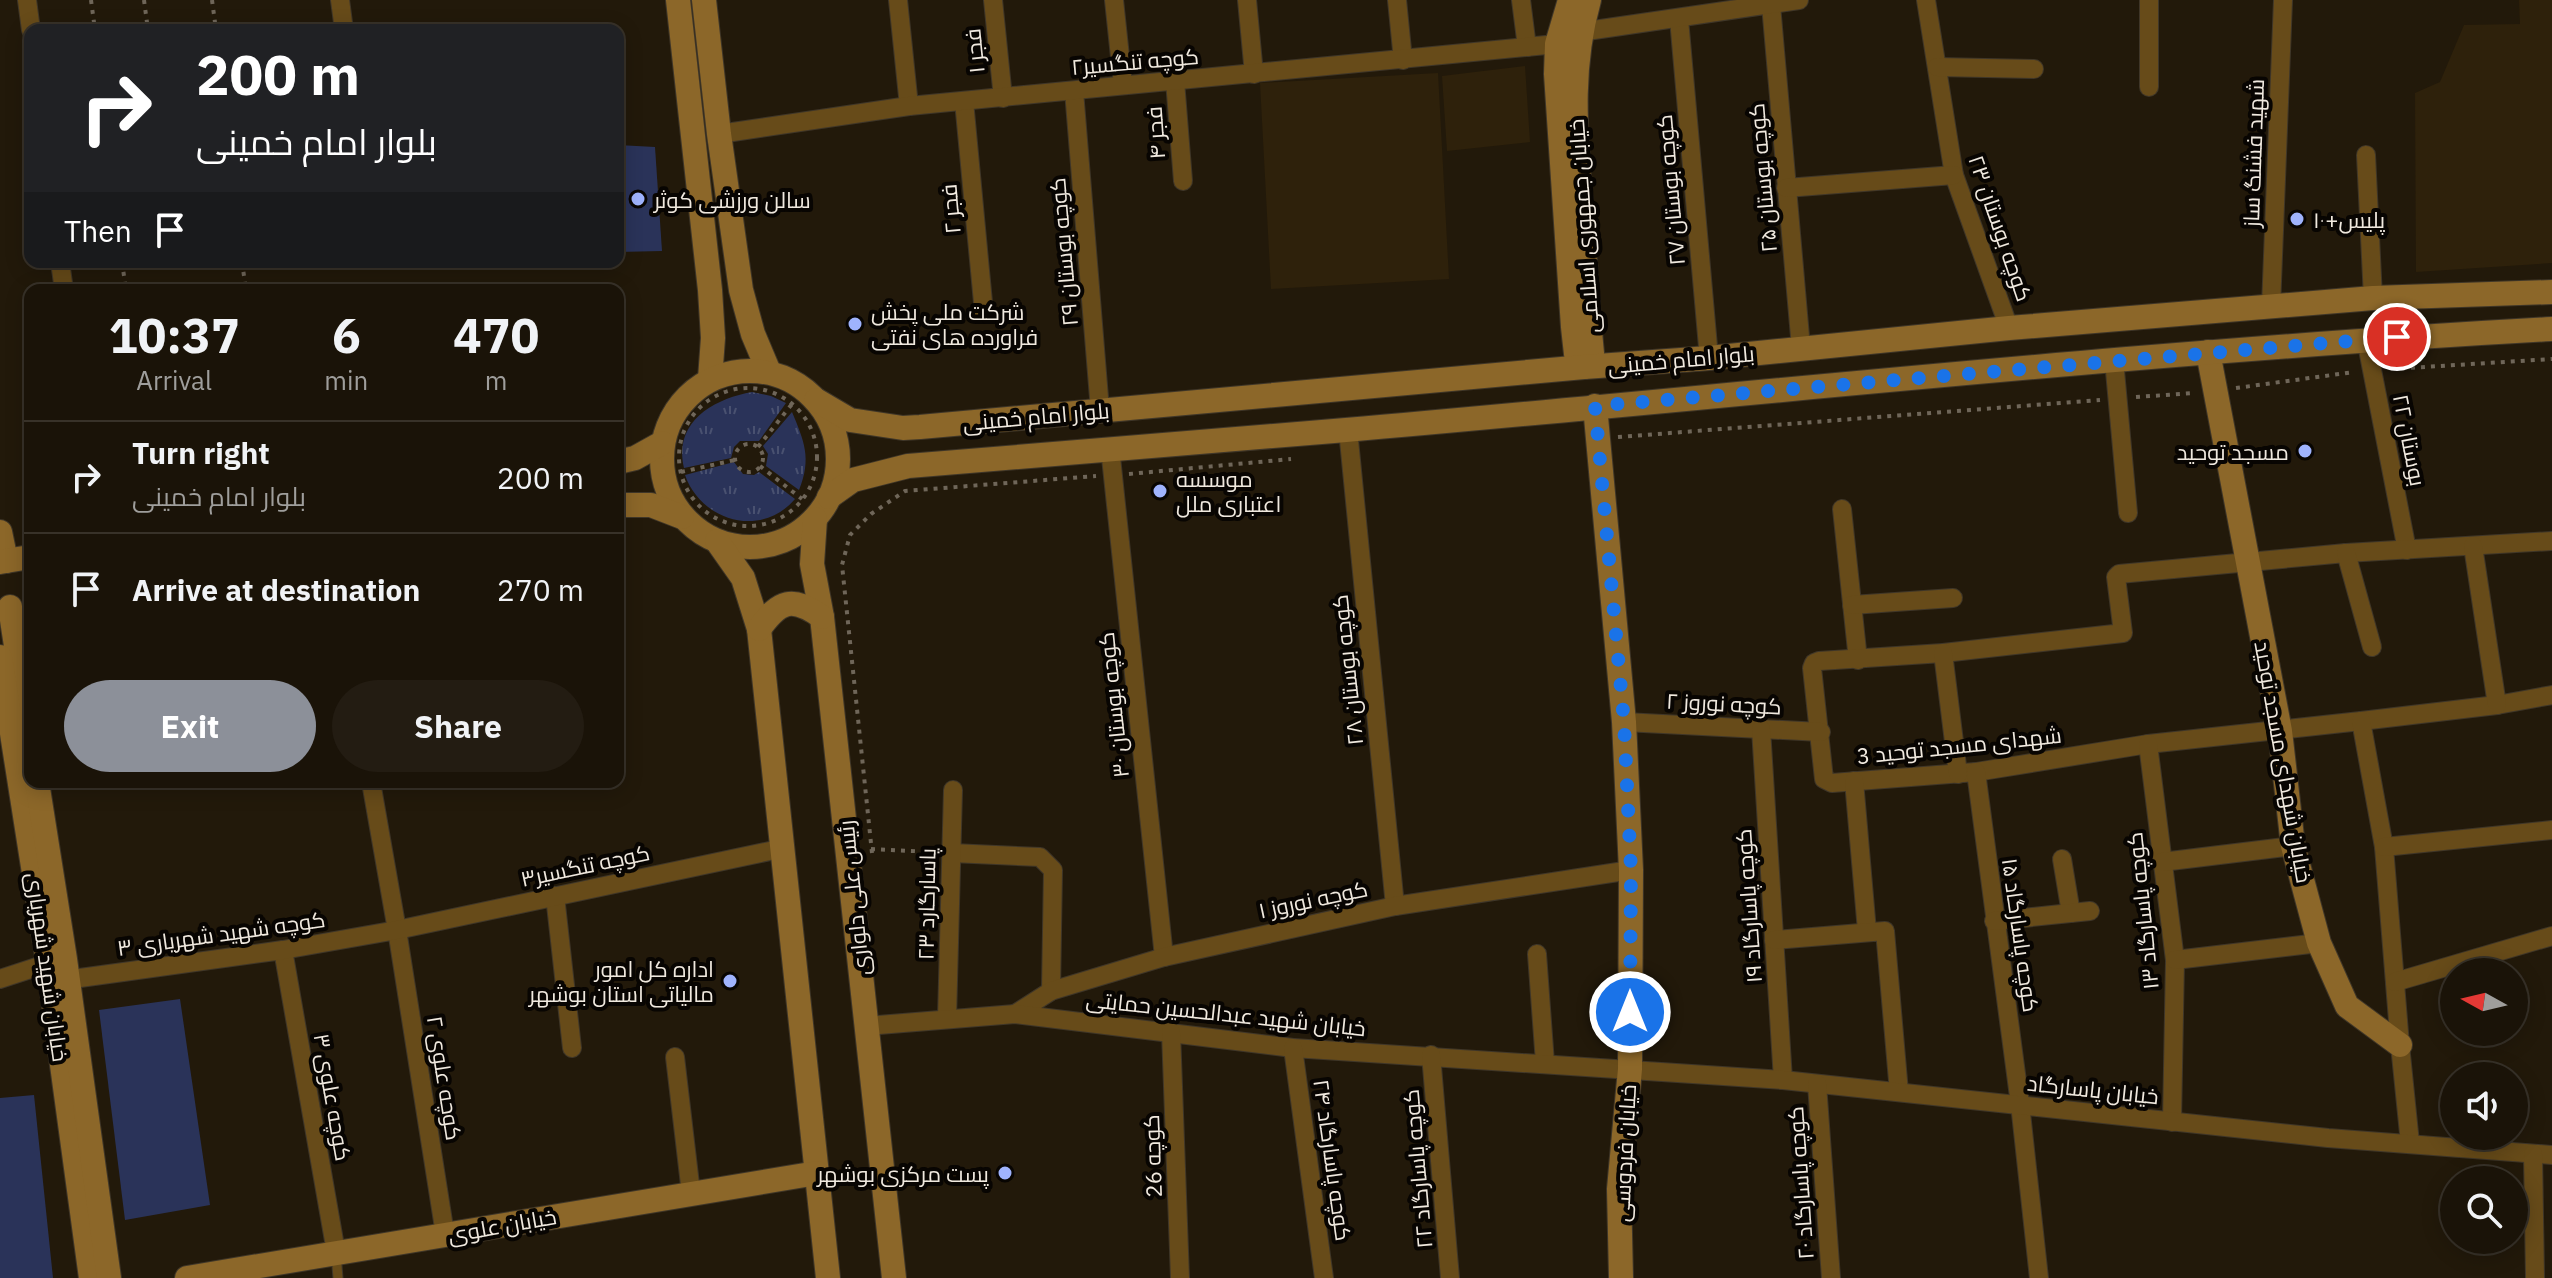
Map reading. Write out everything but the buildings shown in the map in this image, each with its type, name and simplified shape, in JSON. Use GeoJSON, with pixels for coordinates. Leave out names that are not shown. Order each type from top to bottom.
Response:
{"type":"FeatureCollection","features":[{"type":"Feature","properties":{"kind":"street"},"geometry":{"type":"LineString","coordinates":[[28,0],[30,24]]}},
{"type":"Feature","properties":{"kind":"street"},"geometry":{"type":"LineString","coordinates":[[340,0],[343,24]]}},
{"type":"Feature","properties":{"kind":"street"},"geometry":{"type":"LineString","coordinates":[[678,0],[710,290],[713,338],[710,379]]}},
{"type":"Feature","properties":{"kind":"street"},"geometry":{"type":"LineString","coordinates":[[682,517],[669,494],[661,469],[662,443],[671,418],[686,397],[710,379],[739,370],[769,372],[753,334],[741,290],[704,0]]}},
{"type":"Feature","properties":{"kind":"street"},"geometry":{"type":"LineString","coordinates":[[898,0],[909,106]]}},
{"type":"Feature","properties":{"kind":"street","name":"فجر ۱"},"geometry":{"type":"LineString","coordinates":[[993,0],[1003,98]]}},
{"type":"Feature","properties":{"kind":"street"},"geometry":{"type":"LineString","coordinates":[[1114,0],[1123,85]]}},
{"type":"Feature","properties":{"kind":"street"},"geometry":{"type":"LineString","coordinates":[[1247,0],[1254,74]]}},
{"type":"Feature","properties":{"kind":"street"},"geometry":{"type":"LineString","coordinates":[[1397,0],[1403,60]]}},
{"type":"Feature","properties":{"kind":"street"},"geometry":{"type":"LineString","coordinates":[[1521,0],[1527,47]]}},
{"type":"Feature","properties":{"kind":"street","name":"خیابان جمهوری اسلامی"},"geometry":{"type":"LineString","coordinates":[[1570,0],[1557,44],[1558,124],[1581,326]]}},
{"type":"Feature","properties":{"kind":"street","name":"خیابان جمهوری اسلامی"},"geometry":{"type":"LineString","coordinates":[[1584,367],[1576,354],[1581,326],[1575,72],[1580,32],[1589,0]]}},
{"type":"Feature","properties":{"kind":"street"},"geometry":{"type":"LineString","coordinates":[[1580,32],[1799,0]]}},
{"type":"Feature","properties":{"kind":"street","name":"کوچه بوستان ۲۳"},"geometry":{"type":"LineString","coordinates":[[1926,0],[1954,175],[2009,328]]}},
{"type":"Feature","properties":{"kind":"street"},"geometry":{"type":"LineString","coordinates":[[2149,0],[2149,87]]}},
{"type":"Feature","properties":{"kind":"street","name":"شهید فشنگ ساز"},"geometry":{"type":"LineString","coordinates":[[2271,307],[2283,0]]}},
{"type":"Feature","properties":{"kind":"street","name":"کوچه بوستان ۲۵"},"geometry":{"type":"LineString","coordinates":[[1771,5],[1801,348]]}},
{"type":"Feature","properties":{"kind":"street","name":"کوچه بوستان ۲۷"},"geometry":{"type":"LineString","coordinates":[[1679,19],[1709,358]]}},
{"type":"Feature","properties":{"kind":"street","name":"کوچه تنگسیر۲"},"geometry":{"type":"LineString","coordinates":[[719,134],[909,106],[1557,44]]}},
{"type":"Feature","properties":{"kind":"street"},"geometry":{"type":"LineString","coordinates":[[1937,67],[2034,69]]}},
{"type":"Feature","properties":{"kind":"street","name":"فجر ۴"},"geometry":{"type":"LineString","coordinates":[[1175,81],[1183,181]]}},
{"type":"Feature","properties":{"kind":"street","name":"کوچه بوستان ۲۹"},"geometry":{"type":"LineString","coordinates":[[1074,91],[1100,410]]}},
{"type":"Feature","properties":{"kind":"street","name":"فجر ۲"},"geometry":{"type":"LineString","coordinates":[[964,101],[984,313]]}},
{"type":"Feature","properties":{"kind":"street"},"geometry":{"type":"LineString","coordinates":[[2366,155],[2373,298]]}},
{"type":"Feature","properties":{"kind":"street"},"geometry":{"type":"LineString","coordinates":[[1786,188],[1954,175]]}},
{"type":"Feature","properties":{"kind":"street"},"geometry":{"type":"LineString","coordinates":[[710,290],[723,301],[738,296],[741,290]]}},
{"type":"Feature","properties":{"kind":"street","name":"بلوار امام خمینی"},"geometry":{"type":"LineString","coordinates":[[769,372],[797,383],[816,400],[850,420],[903,428],[1709,358],[2009,328],[2373,298],[2552,292]]}},
{"type":"Feature","properties":{"kind":"street","name":"بلوار امام خمینی"},"geometry":{"type":"LineString","coordinates":[[829,497],[853,480],[908,466],[1348,430],[2208,352],[2366,339],[2552,329]]}},
{"type":"Feature","properties":{"kind":"street","name":"بوستان ۲۲"},"geometry":{"type":"LineString","coordinates":[[2366,339],[2407,550]]}},
{"type":"Feature","properties":{"kind":"street","name":"خیابان شهدای مسجد توحید"},"geometry":{"type":"LineString","coordinates":[[2208,352],[2280,731],[2293,846],[2319,943],[2347,1006],[2400,1045]]}},
{"type":"Feature","properties":{"kind":"street"},"geometry":{"type":"LineString","coordinates":[[2114,360],[2128,513]]}},
{"type":"Feature","properties":{"kind":"street"},"geometry":{"type":"LineString","coordinates":[[624,505],[651,505],[682,517],[702,534],[734,546],[764,546],[791,537],[808,509],[829,497],[837,473],[837,447],[830,422],[816,400]]}},
{"type":"Feature","properties":{"kind":"street","name":"خیابان فردوسی"},"geometry":{"type":"LineString","coordinates":[[1595,406],[1624,722],[1631,870],[1630,1069],[1619,1189],[1621,1278]]}},
{"type":"Feature","properties":{"kind":"street"},"geometry":{"type":"LineString","coordinates":[[903,428],[892,436],[890,449],[895,461],[908,466]]}},
{"type":"Feature","properties":{"kind":"street","name":"کوچه بوستان ۲۸"},"geometry":{"type":"LineString","coordinates":[[1348,430],[1395,906]]}},
{"type":"Feature","properties":{"kind":"street"},"geometry":{"type":"LineString","coordinates":[[624,461],[662,443]]}},
{"type":"Feature","properties":{"kind":"street","name":"کوچه بوستان ۳۰"},"geometry":{"type":"LineString","coordinates":[[1110,448],[1164,957]]}},
{"type":"Feature","properties":{"kind":"street","name":"رئیس علی دلواری"},"geometry":{"type":"LineString","coordinates":[[808,509],[894,1278]]}},
{"type":"Feature","properties":{"kind":"street"},"geometry":{"type":"LineString","coordinates":[[1842,509],[1858,660]]}},
{"type":"Feature","properties":{"kind":"street"},"geometry":{"type":"LineString","coordinates":[[0,532],[3,561],[24,558]]}},
{"type":"Feature","properties":{"kind":"street"},"geometry":{"type":"LineString","coordinates":[[717,541],[743,578],[759,629],[828,1278]]}},
{"type":"Feature","properties":{"kind":"street"},"geometry":{"type":"LineString","coordinates":[[1821,732],[1812,668],[1814,663],[1943,653],[2123,633],[2116,577],[2119,574],[2346,553],[2552,541]]}},
{"type":"Feature","properties":{"kind":"street"},"geometry":{"type":"LineString","coordinates":[[2473,546],[2497,705]]}},
{"type":"Feature","properties":{"kind":"street"},"geometry":{"type":"LineString","coordinates":[[2346,553],[2372,647]]}},
{"type":"Feature","properties":{"kind":"street"},"geometry":{"type":"LineString","coordinates":[[1852,605],[1953,598]]}},
{"type":"Feature","properties":{"kind":"street"},"geometry":{"type":"LineString","coordinates":[[759,629],[773,610],[790,603],[807,606],[822,617]]}},
{"type":"Feature","properties":{"kind":"street"},"geometry":{"type":"LineString","coordinates":[[13,607],[24,690]]}},
{"type":"Feature","properties":{"kind":"street","name":"کوچه پاسارگاد ۱۵"},"geometry":{"type":"LineString","coordinates":[[1943,653],[1994,921],[2020,1104],[2039,1278]]}},
{"type":"Feature","properties":{"kind":"street","name":"خیابان شهید شهریاری"},"geometry":{"type":"LineString","coordinates":[[0,657],[24,787]]}},
{"type":"Feature","properties":{"kind":"street","name":"شهدای مسجد توحید 3"},"geometry":{"type":"LineString","coordinates":[[1821,732],[1824,779],[1829,783],[1967,773],[2148,744],[2497,705],[2552,695]]}},
{"type":"Feature","properties":{"kind":"street"},"geometry":{"type":"LineString","coordinates":[[2361,721],[2384,847],[2410,1143]]}},
{"type":"Feature","properties":{"kind":"street","name":"کوچه نوروز ۲"},"geometry":{"type":"LineString","coordinates":[[1624,722],[1821,732]]}},
{"type":"Feature","properties":{"kind":"street","name":"کوچه پاسارگاد ۱۹"},"geometry":{"type":"LineString","coordinates":[[1761,729],[1783,1080]]}},
{"type":"Feature","properties":{"kind":"street","name":"کوچه پاسارگاد ۱۳"},"geometry":{"type":"LineString","coordinates":[[2148,744],[2175,960],[2172,1122]]}},
{"type":"Feature","properties":{"kind":"street"},"geometry":{"type":"LineString","coordinates":[[1854,781],[1867,931]]}},
{"type":"Feature","properties":{"kind":"street","name":"خیابان شهید شهریاری"},"geometry":{"type":"LineString","coordinates":[[24,788],[109,1278]]}},
{"type":"Feature","properties":{"kind":"street","name":"خیابان شهید شهریاری"},"geometry":{"type":"LineString","coordinates":[[38,788],[91,1278]]}},
{"type":"Feature","properties":{"kind":"street","name":"کوچه علوی ۲"},"geometry":{"type":"LineString","coordinates":[[372,788],[445,1234]]}},
{"type":"Feature","properties":{"kind":"street","name":"پاسارگارد ۲۳"},"geometry":{"type":"LineString","coordinates":[[947,1019],[953,790]]}},
{"type":"Feature","properties":{"kind":"street"},"geometry":{"type":"LineString","coordinates":[[2384,847],[2552,830]]}},
{"type":"Feature","properties":{"kind":"street"},"geometry":{"type":"LineString","coordinates":[[2162,862],[2293,846]]}},
{"type":"Feature","properties":{"kind":"street","name":"کوچه تنگسیر۳"},"geometry":{"type":"LineString","coordinates":[[397,930],[784,848]]}},
{"type":"Feature","properties":{"kind":"street"},"geometry":{"type":"LineString","coordinates":[[952,853],[1040,857],[1048,863],[1053,870],[1051,991]]}},
{"type":"Feature","properties":{"kind":"street"},"geometry":{"type":"LineString","coordinates":[[2062,859],[2071,913]]}},
{"type":"Feature","properties":{"kind":"street","name":"کوچه نوروز ۱"},"geometry":{"type":"LineString","coordinates":[[1015,1014],[1051,991],[1164,957],[1395,906],[1631,870]]}},
{"type":"Feature","properties":{"kind":"street"},"geometry":{"type":"LineString","coordinates":[[555,896],[572,1048]]}},
{"type":"Feature","properties":{"kind":"street"},"geometry":{"type":"LineString","coordinates":[[1994,921],[2090,911]]}},
{"type":"Feature","properties":{"kind":"street"},"geometry":{"type":"LineString","coordinates":[[1774,940],[1883,929],[1887,933],[1899,1092]]}},
{"type":"Feature","properties":{"kind":"street","name":"کوچه شهید شهریاری ۳"},"geometry":{"type":"LineString","coordinates":[[0,979],[283,950],[397,930]]}},
{"type":"Feature","properties":{"kind":"street"},"geometry":{"type":"LineString","coordinates":[[2395,982],[2552,936]]}},
{"type":"Feature","properties":{"kind":"street"},"geometry":{"type":"LineString","coordinates":[[2175,960],[2319,943]]}},
{"type":"Feature","properties":{"kind":"street","name":"کوچه علوی ۳"},"geometry":{"type":"LineString","coordinates":[[283,950],[336,1252]]}},
{"type":"Feature","properties":{"kind":"street"},"geometry":{"type":"LineString","coordinates":[[1537,954],[1545,1063]]}},
{"type":"Feature","properties":{"kind":"street","name":"خیابان شهید عبدالحسین حمایتی"},"geometry":{"type":"LineString","coordinates":[[866,1026],[1015,1014],[1293,1048],[1630,1069]]}},
{"type":"Feature","properties":{"kind":"street","name":"کوچه 26"},"geometry":{"type":"LineString","coordinates":[[1171,1032],[1180,1278]]}},
{"type":"Feature","properties":{"kind":"street","name":"کوچه پاسارگاد ۲۴"},"geometry":{"type":"LineString","coordinates":[[1293,1048],[1324,1278]]}},
{"type":"Feature","properties":{"kind":"street","name":"کوچه پاسارگاد ۲۲"},"geometry":{"type":"LineString","coordinates":[[1431,1055],[1450,1278]]}},
{"type":"Feature","properties":{"kind":"street"},"geometry":{"type":"LineString","coordinates":[[675,1057],[691,1193]]}},
{"type":"Feature","properties":{"kind":"street","name":"خیابان پاسارگاد"},"geometry":{"type":"LineString","coordinates":[[1630,1069],[1783,1080],[2328,1138],[2543,1155]]}},
{"type":"Feature","properties":{"kind":"street","name":"کوچه پاسارگاد ۲۰"},"geometry":{"type":"LineString","coordinates":[[1817,1084],[1831,1278]]}},
{"type":"Feature","properties":{"kind":"street"},"geometry":{"type":"LineString","coordinates":[[2535,1278],[2543,1155]]}},
{"type":"Feature","properties":{"kind":"street","name":"خیابان علوی"},"geometry":{"type":"LineString","coordinates":[[187,1278],[817,1173]]}},
{"type":"Feature","properties":{"kind":"lane"},"geometry":{"type":"LineString","coordinates":[[336,1252],[338,1278]]}},
{"type":"Feature","properties":{"kind":"path"},"geometry":{"type":"LineString","coordinates":[[91,0],[94,24]]}},
{"type":"Feature","properties":{"kind":"path"},"geometry":{"type":"LineString","coordinates":[[144,0],[147,24]]}},
{"type":"Feature","properties":{"kind":"path"},"geometry":{"type":"LineString","coordinates":[[212,0],[215,24]]}},
{"type":"Feature","properties":{"kind":"path"},"geometry":{"type":"LineString","coordinates":[[1598,439],[2214,391],[2372,370],[2552,359]]}},
{"type":"Feature","properties":{"kind":"path"},"geometry":{"type":"LineString","coordinates":[[757,388],[779,395],[792,404],[807,422],[815,445],[808,509],[791,511],[753,526],[718,519],[699,506],[686,488],[679,454],[684,431],[695,412],[713,397],[734,389],[757,388]]}},
{"type":"Feature","properties":{"kind":"path"},"geometry":{"type":"LineString","coordinates":[[758,447],[792,404]]}},
{"type":"Feature","properties":{"kind":"path"},"geometry":{"type":"LineString","coordinates":[[749,444],[758,447],[762,455],[760,466],[755,470],[746,471],[735,460],[740,447],[749,444]]}},
{"type":"Feature","properties":{"kind":"path"},"geometry":{"type":"LineString","coordinates":[[873,865],[842,565],[850,535],[871,514],[905,491],[1291,459]]}},
{"type":"Feature","properties":{"kind":"path"},"geometry":{"type":"LineString","coordinates":[[681,472],[735,460]]}},
{"type":"Feature","properties":{"kind":"path"},"geometry":{"type":"LineString","coordinates":[[760,466],[808,509]]}},
{"type":"Feature","properties":{"kind":"path"},"geometry":{"type":"LineString","coordinates":[[871,849],[952,853]]}},
{"type":"Feature","properties":{"kind":"shaded area"},"geometry":{"type":"Polygon","coordinates":[[[2519,0],[2552,0],[2552,263],[2416,272],[2415,93],[2440,82],[2464,25],[2520,24],[2519,0]]]}},
{"type":"Feature","properties":{"kind":"shaded area"},"geometry":{"type":"Polygon","coordinates":[[[1525,66],[1530,142],[1447,151],[1442,76],[1525,66]]]}},
{"type":"Feature","properties":{"kind":"shaded area"},"geometry":{"type":"Polygon","coordinates":[[[1438,73],[1449,279],[1271,289],[1260,83],[1438,73]]]}},
{"type":"Feature","properties":{"kind":"green space","name":"سالن ورزشی کوثر"},"geometry":{"type":"Polygon","coordinates":[[[624,145],[655,147],[662,251],[624,252],[624,145]]]}},
{"type":"Feature","properties":{"kind":"green space"},"geometry":{"type":"Polygon","coordinates":[[[752,392],[786,403],[759,441],[740,441],[734,447],[731,458],[684,468],[684,438],[699,415],[723,400],[752,392]]]}},
{"type":"Feature","properties":{"kind":"green space"},"geometry":{"type":"Polygon","coordinates":[[[792,412],[806,459],[799,490],[766,466],[768,454],[763,446],[792,412]]]}},
{"type":"Feature","properties":{"kind":"green space"},"geometry":{"type":"Polygon","coordinates":[[[734,462],[743,474],[759,472],[795,499],[766,519],[733,519],[718,513],[704,504],[685,475],[734,462]]]}},
{"type":"Feature","properties":{"kind":"green space"},"geometry":{"type":"Polygon","coordinates":[[[180,999],[210,1205],[125,1220],[99,1010],[180,999]]]}},
{"type":"Feature","properties":{"kind":"green space"},"geometry":{"type":"Polygon","coordinates":[[[34,1095],[53,1278],[0,1278],[0,1098],[34,1095]]]}},
{"type":"Feature","properties":{"kind":"place","name":"سالن ورزشی کوثر"},"geometry":{"type":"Point","coordinates":[638,199]}},
{"type":"Feature","properties":{"kind":"place","name":"پلیس+۱۰"},"geometry":{"type":"Point","coordinates":[2297,219]}},
{"type":"Feature","properties":{"kind":"place","name":"شرکت ملی پخش فراورده های نفتی"},"geometry":{"type":"Point","coordinates":[855,324]}},
{"type":"Feature","properties":{"kind":"place","name":"مسجد توحید"},"geometry":{"type":"Point","coordinates":[2305,451]}},
{"type":"Feature","properties":{"kind":"place","name":"موسسه اعتباری ملل"},"geometry":{"type":"Point","coordinates":[1160,491]}},
{"type":"Feature","properties":{"kind":"place","name":"اداره کل امور مالیاتی استان بوشهر"},"geometry":{"type":"Point","coordinates":[730,981]}},
{"type":"Feature","properties":{"kind":"place","name":"پست مرکزی بوشهر"},"geometry":{"type":"Point","coordinates":[1005,1173]}},
{"type":"Feature","properties":{"kind":"route"},"geometry":{"type":"LineString","coordinates":[[1630,1012],[1631,870],[1624,722],[1595,406],[2397,337]]}}]}
